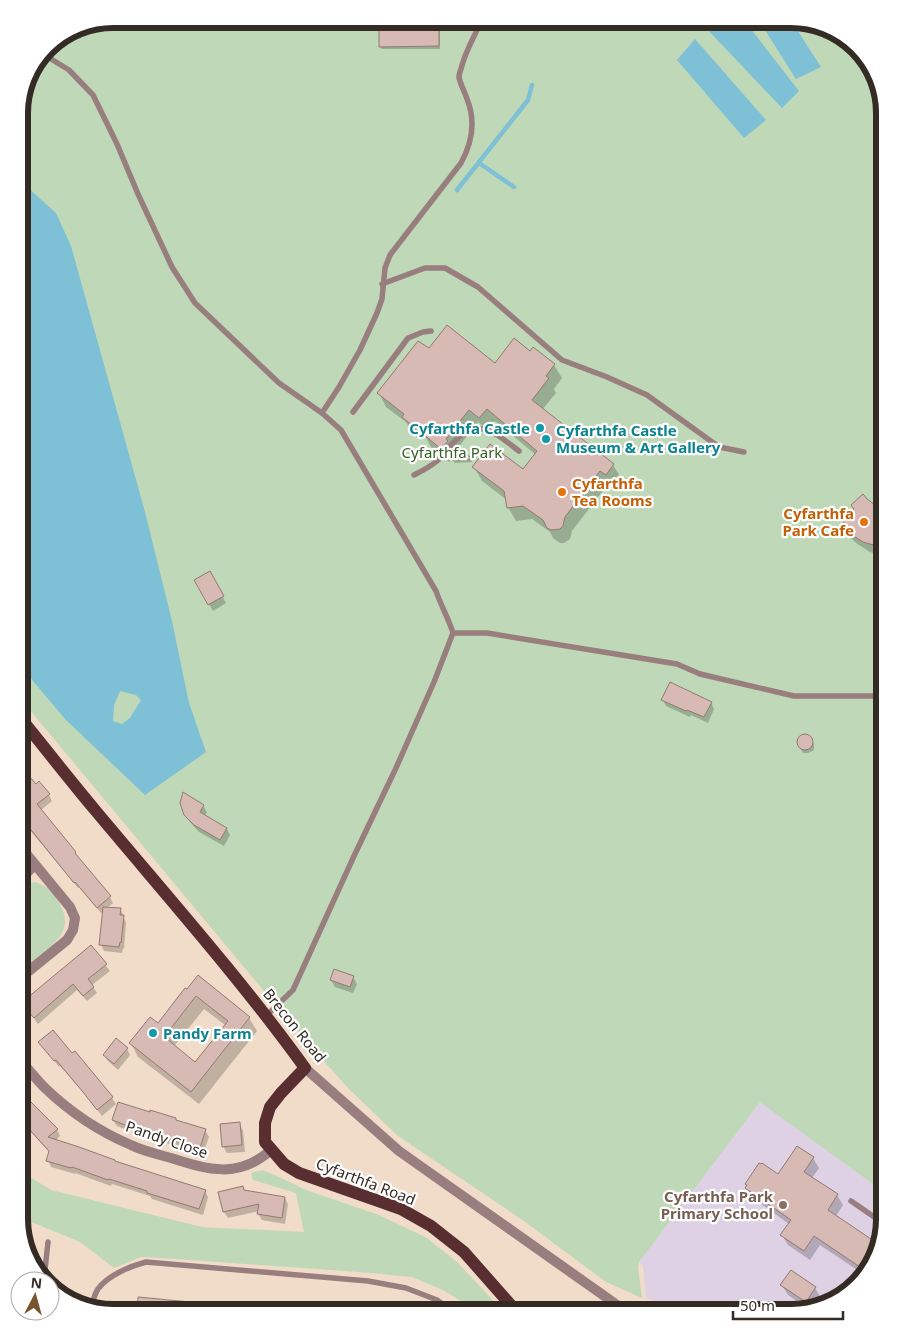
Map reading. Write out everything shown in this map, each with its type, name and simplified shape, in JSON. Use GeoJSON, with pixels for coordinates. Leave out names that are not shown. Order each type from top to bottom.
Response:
{"type":"FeatureCollection","features":[{"type":"Feature","properties":{"kind":"main road","name":"Brecon Road"},"geometry":{"type":"LineString","coordinates":[[28,727],[94,809],[267,1015],[305,1068]]}},
{"type":"Feature","properties":{"kind":"main road"},"geometry":{"type":"LineString","coordinates":[[271,1150],[266,1142],[265,1123],[270,1107],[305,1068]]}},
{"type":"Feature","properties":{"kind":"main road","name":"Cyfarthfa Road"},"geometry":{"type":"LineString","coordinates":[[271,1150],[284,1164],[299,1174],[401,1209],[431,1226],[464,1252],[510,1304]]}},
{"type":"Feature","properties":{"kind":"street"},"geometry":{"type":"LineString","coordinates":[[28,856],[70,907],[75,918],[73,930],[67,940],[28,972]]}},
{"type":"Feature","properties":{"kind":"street"},"geometry":{"type":"LineString","coordinates":[[28,872],[35,865]]}},
{"type":"Feature","properties":{"kind":"street","name":"Pandy Close"},"geometry":{"type":"LineString","coordinates":[[28,1068],[46,1089],[72,1110],[100,1130],[132,1146],[205,1169],[227,1170],[247,1165],[271,1150]]}},
{"type":"Feature","properties":{"kind":"street","name":"Brecon Road"},"geometry":{"type":"LineString","coordinates":[[305,1068],[399,1151],[615,1304]]}},
{"type":"Feature","properties":{"kind":"lane"},"geometry":{"type":"LineString","coordinates":[[322,413],[352,365],[377,313],[382,299],[385,268],[390,255],[467,153],[472,129],[472,116],[459,77],[467,48],[478,28]]}},
{"type":"Feature","properties":{"kind":"lane"},"geometry":{"type":"LineString","coordinates":[[48,57],[69,70],[93,95],[172,267],[195,303],[279,383],[322,413],[341,430],[436,591],[450,625],[452,634],[434,682],[293,990],[267,1015]]}},
{"type":"Feature","properties":{"kind":"lane"},"geometry":{"type":"LineString","coordinates":[[382,284],[426,268],[445,268],[478,287],[562,360],[647,395],[719,447],[744,452]]}},
{"type":"Feature","properties":{"kind":"lane"},"geometry":{"type":"LineString","coordinates":[[353,412],[408,338],[431,331]]}},
{"type":"Feature","properties":{"kind":"lane"},"geometry":{"type":"LineString","coordinates":[[414,475],[437,461],[466,430],[481,428],[496,434],[519,451]]}},
{"type":"Feature","properties":{"kind":"lane"},"geometry":{"type":"LineString","coordinates":[[452,634],[487,633],[677,664],[700,674],[794,696],[876,696]]}},
{"type":"Feature","properties":{"kind":"lane"},"geometry":{"type":"LineString","coordinates":[[851,1201],[876,1218]]}},
{"type":"Feature","properties":{"kind":"lane"},"geometry":{"type":"LineString","coordinates":[[45,1270],[48,1242]]}},
{"type":"Feature","properties":{"kind":"lane"},"geometry":{"type":"LineString","coordinates":[[94,1301],[98,1289],[109,1279],[134,1265],[146,1262],[368,1281],[406,1288],[442,1303]]}},
{"type":"Feature","properties":{"kind":"shaded area","name":"Cyfarthfa Park Primary School"},"geometry":{"type":"Polygon","coordinates":[[[760,1101],[876,1186],[875,1230],[873,1241],[864,1261],[851,1279],[833,1292],[813,1301],[791,1304],[658,1304],[646,1298],[643,1266],[639,1262],[760,1101]]]}},
{"type":"Feature","properties":{"kind":"green space","name":"Cyfarthfa Park"},"geometry":{"type":"Polygon","coordinates":[[[112,28],[796,28],[807,29],[828,36],[847,49],[864,70],[873,90],[876,112],[876,1186],[760,1102],[639,1262],[642,1298],[606,1282],[524,1221],[398,1136],[348,1088],[304,1039],[28,708],[28,107],[34,80],[52,52],[65,42],[80,34],[96,29],[112,28]]]}},
{"type":"Feature","properties":{"kind":"green space"},"geometry":{"type":"Polygon","coordinates":[[[35,882],[48,888],[62,908],[65,924],[55,942],[28,966],[28,883],[35,882]]]}},
{"type":"Feature","properties":{"kind":"green space"},"geometry":{"type":"Polygon","coordinates":[[[263,1170],[306,1190],[379,1215],[427,1238],[457,1262],[496,1304],[464,1304],[445,1291],[412,1277],[359,1272],[141,1257],[114,1268],[80,1242],[28,1221],[28,1176],[51,1190],[202,1227],[304,1232],[296,1193],[253,1180],[251,1173],[263,1170]]]}},
{"type":"Feature","properties":{"kind":"water"},"geometry":{"type":"Polygon","coordinates":[[[706,28],[750,28],[799,91],[782,108],[706,28]]]}},
{"type":"Feature","properties":{"kind":"water"},"geometry":{"type":"Polygon","coordinates":[[[764,28],[796,28],[821,67],[796,79],[764,28]]]}},
{"type":"Feature","properties":{"kind":"water"},"geometry":{"type":"Polygon","coordinates":[[[695,39],[766,120],[744,138],[677,60],[695,39]]]}},
{"type":"Feature","properties":{"kind":"water"},"geometry":{"type":"Polygon","coordinates":[[[28,188],[56,213],[71,246],[145,512],[172,621],[189,703],[206,752],[145,795],[66,720],[28,674],[28,188]],[[120,691],[114,705],[113,721],[122,724],[130,718],[141,700],[136,695],[120,691]]]}},
{"type":"Feature","properties":{"kind":"building"},"geometry":{"type":"Polygon","coordinates":[[[379,28],[439,28],[439,46],[379,47],[379,28]]]}},
{"type":"Feature","properties":{"kind":"building","name":"Cyfarthfa Castle"},"geometry":{"type":"Polygon","coordinates":[[[447,325],[495,363],[514,338],[530,351],[533,347],[555,364],[546,376],[549,378],[532,400],[614,464],[606,475],[600,471],[565,517],[563,526],[560,529],[551,530],[547,528],[543,520],[523,506],[507,508],[504,491],[472,467],[490,444],[523,469],[537,451],[487,409],[479,418],[469,410],[446,439],[448,441],[441,449],[422,433],[424,430],[417,424],[414,427],[402,417],[404,414],[377,393],[418,341],[429,348],[447,325]]]}},
{"type":"Feature","properties":{"kind":"building","name":"Cyfarthfa Castle"},"geometry":{"type":"Polygon","coordinates":[[[456,447],[473,459],[452,460],[449,455],[456,447]]]}},
{"type":"Feature","properties":{"kind":"building","name":"Cyfarthfa Park Cafe"},"geometry":{"type":"Polygon","coordinates":[[[863,494],[876,506],[876,546],[863,542],[842,526],[844,523],[842,520],[854,509],[851,505],[863,494]]]}},
{"type":"Feature","properties":{"kind":"building"},"geometry":{"type":"Polygon","coordinates":[[[210,571],[224,596],[208,605],[194,580],[210,571]]]}},
{"type":"Feature","properties":{"kind":"building"},"geometry":{"type":"Polygon","coordinates":[[[670,682],[712,702],[704,717],[661,700],[670,682]]]}},
{"type":"Feature","properties":{"kind":"building"},"geometry":{"type":"Polygon","coordinates":[[[802,734],[808,734],[813,739],[811,748],[802,750],[797,745],[797,739],[802,734]]]}},
{"type":"Feature","properties":{"kind":"building"},"geometry":{"type":"Polygon","coordinates":[[[28,775],[36,784],[39,781],[50,794],[37,804],[111,896],[97,908],[28,826],[28,775]]]}},
{"type":"Feature","properties":{"kind":"building"},"geometry":{"type":"Polygon","coordinates":[[[183,792],[204,805],[200,812],[227,828],[220,840],[194,825],[184,815],[180,803],[183,792]]]}},
{"type":"Feature","properties":{"kind":"building"},"geometry":{"type":"Polygon","coordinates":[[[103,907],[121,908],[120,915],[124,915],[119,947],[99,945],[103,907]]]}},
{"type":"Feature","properties":{"kind":"building"},"geometry":{"type":"Polygon","coordinates":[[[91,945],[107,964],[88,979],[94,987],[83,996],[73,984],[34,1018],[28,1011],[28,997],[91,945]]]}},
{"type":"Feature","properties":{"kind":"building"},"geometry":{"type":"Polygon","coordinates":[[[334,969],[354,976],[350,987],[330,980],[334,969]]]}},
{"type":"Feature","properties":{"kind":"building","name":"Pandy Farm"},"geometry":{"type":"Polygon","coordinates":[[[198,975],[250,1017],[191,1092],[129,1043],[150,1017],[158,1023],[185,988],[187,989],[198,975]],[[196,996],[168,1032],[171,1035],[167,1039],[195,1062],[228,1021],[196,996]]]}},
{"type":"Feature","properties":{"kind":"building"},"geometry":{"type":"Polygon","coordinates":[[[53,1030],[72,1053],[75,1051],[113,1097],[97,1110],[56,1060],[54,1061],[38,1042],[53,1030]]]}},
{"type":"Feature","properties":{"kind":"building"},"geometry":{"type":"Polygon","coordinates":[[[116,1038],[128,1048],[114,1064],[103,1055],[116,1038]]]}},
{"type":"Feature","properties":{"kind":"building"},"geometry":{"type":"Polygon","coordinates":[[[28,1099],[58,1129],[48,1137],[206,1190],[199,1209],[72,1167],[46,1161],[49,1151],[28,1128],[28,1099]]]}},
{"type":"Feature","properties":{"kind":"building"},"geometry":{"type":"Polygon","coordinates":[[[118,1102],[150,1112],[150,1110],[206,1129],[200,1148],[144,1132],[112,1120],[118,1102]]]}},
{"type":"Feature","properties":{"kind":"building"},"geometry":{"type":"Polygon","coordinates":[[[240,1122],[242,1145],[222,1147],[220,1124],[240,1122]]]}},
{"type":"Feature","properties":{"kind":"building"},"geometry":{"type":"Polygon","coordinates":[[[797,1146],[814,1157],[804,1172],[838,1194],[828,1210],[873,1240],[860,1267],[814,1236],[804,1251],[780,1235],[791,1220],[745,1188],[747,1185],[745,1184],[759,1163],[762,1163],[778,1174],[797,1146]]]}},
{"type":"Feature","properties":{"kind":"building"},"geometry":{"type":"Polygon","coordinates":[[[243,1186],[244,1190],[285,1197],[282,1218],[257,1214],[259,1204],[223,1212],[218,1192],[243,1186]]]}},
{"type":"Feature","properties":{"kind":"building"},"geometry":{"type":"Polygon","coordinates":[[[791,1270],[816,1287],[806,1302],[780,1285],[791,1270]]]}},
{"type":"Feature","properties":{"kind":"building"},"geometry":{"type":"Polygon","coordinates":[[[138,1297],[202,1303],[138,1303],[138,1297]]]}},
{"type":"Feature","properties":{"kind":"waterway"},"geometry":{"type":"LineString","coordinates":[[457,190],[528,100],[532,85]]}},
{"type":"Feature","properties":{"kind":"waterway"},"geometry":{"type":"LineString","coordinates":[[479,163],[514,187]]}},
{"type":"Feature","properties":{"kind":"place","name":"Cyfarthfa Castle"},"geometry":{"type":"Point","coordinates":[540,428]}},
{"type":"Feature","properties":{"kind":"place","name":"Cyfarthfa Castle Museum & Art Gallery"},"geometry":{"type":"Point","coordinates":[546,439]}},
{"type":"Feature","properties":{"kind":"place","name":"Cyfarthfa Tea Rooms"},"geometry":{"type":"Point","coordinates":[562,492]}},
{"type":"Feature","properties":{"kind":"place","name":"Cyfarthfa Park Cafe"},"geometry":{"type":"Point","coordinates":[864,522]}},
{"type":"Feature","properties":{"kind":"place","name":"Pandy Farm"},"geometry":{"type":"Point","coordinates":[153,1033]}},
{"type":"Feature","properties":{"kind":"place","name":"Cyfarthfa Park Primary School"},"geometry":{"type":"Point","coordinates":[783,1205]}}]}
